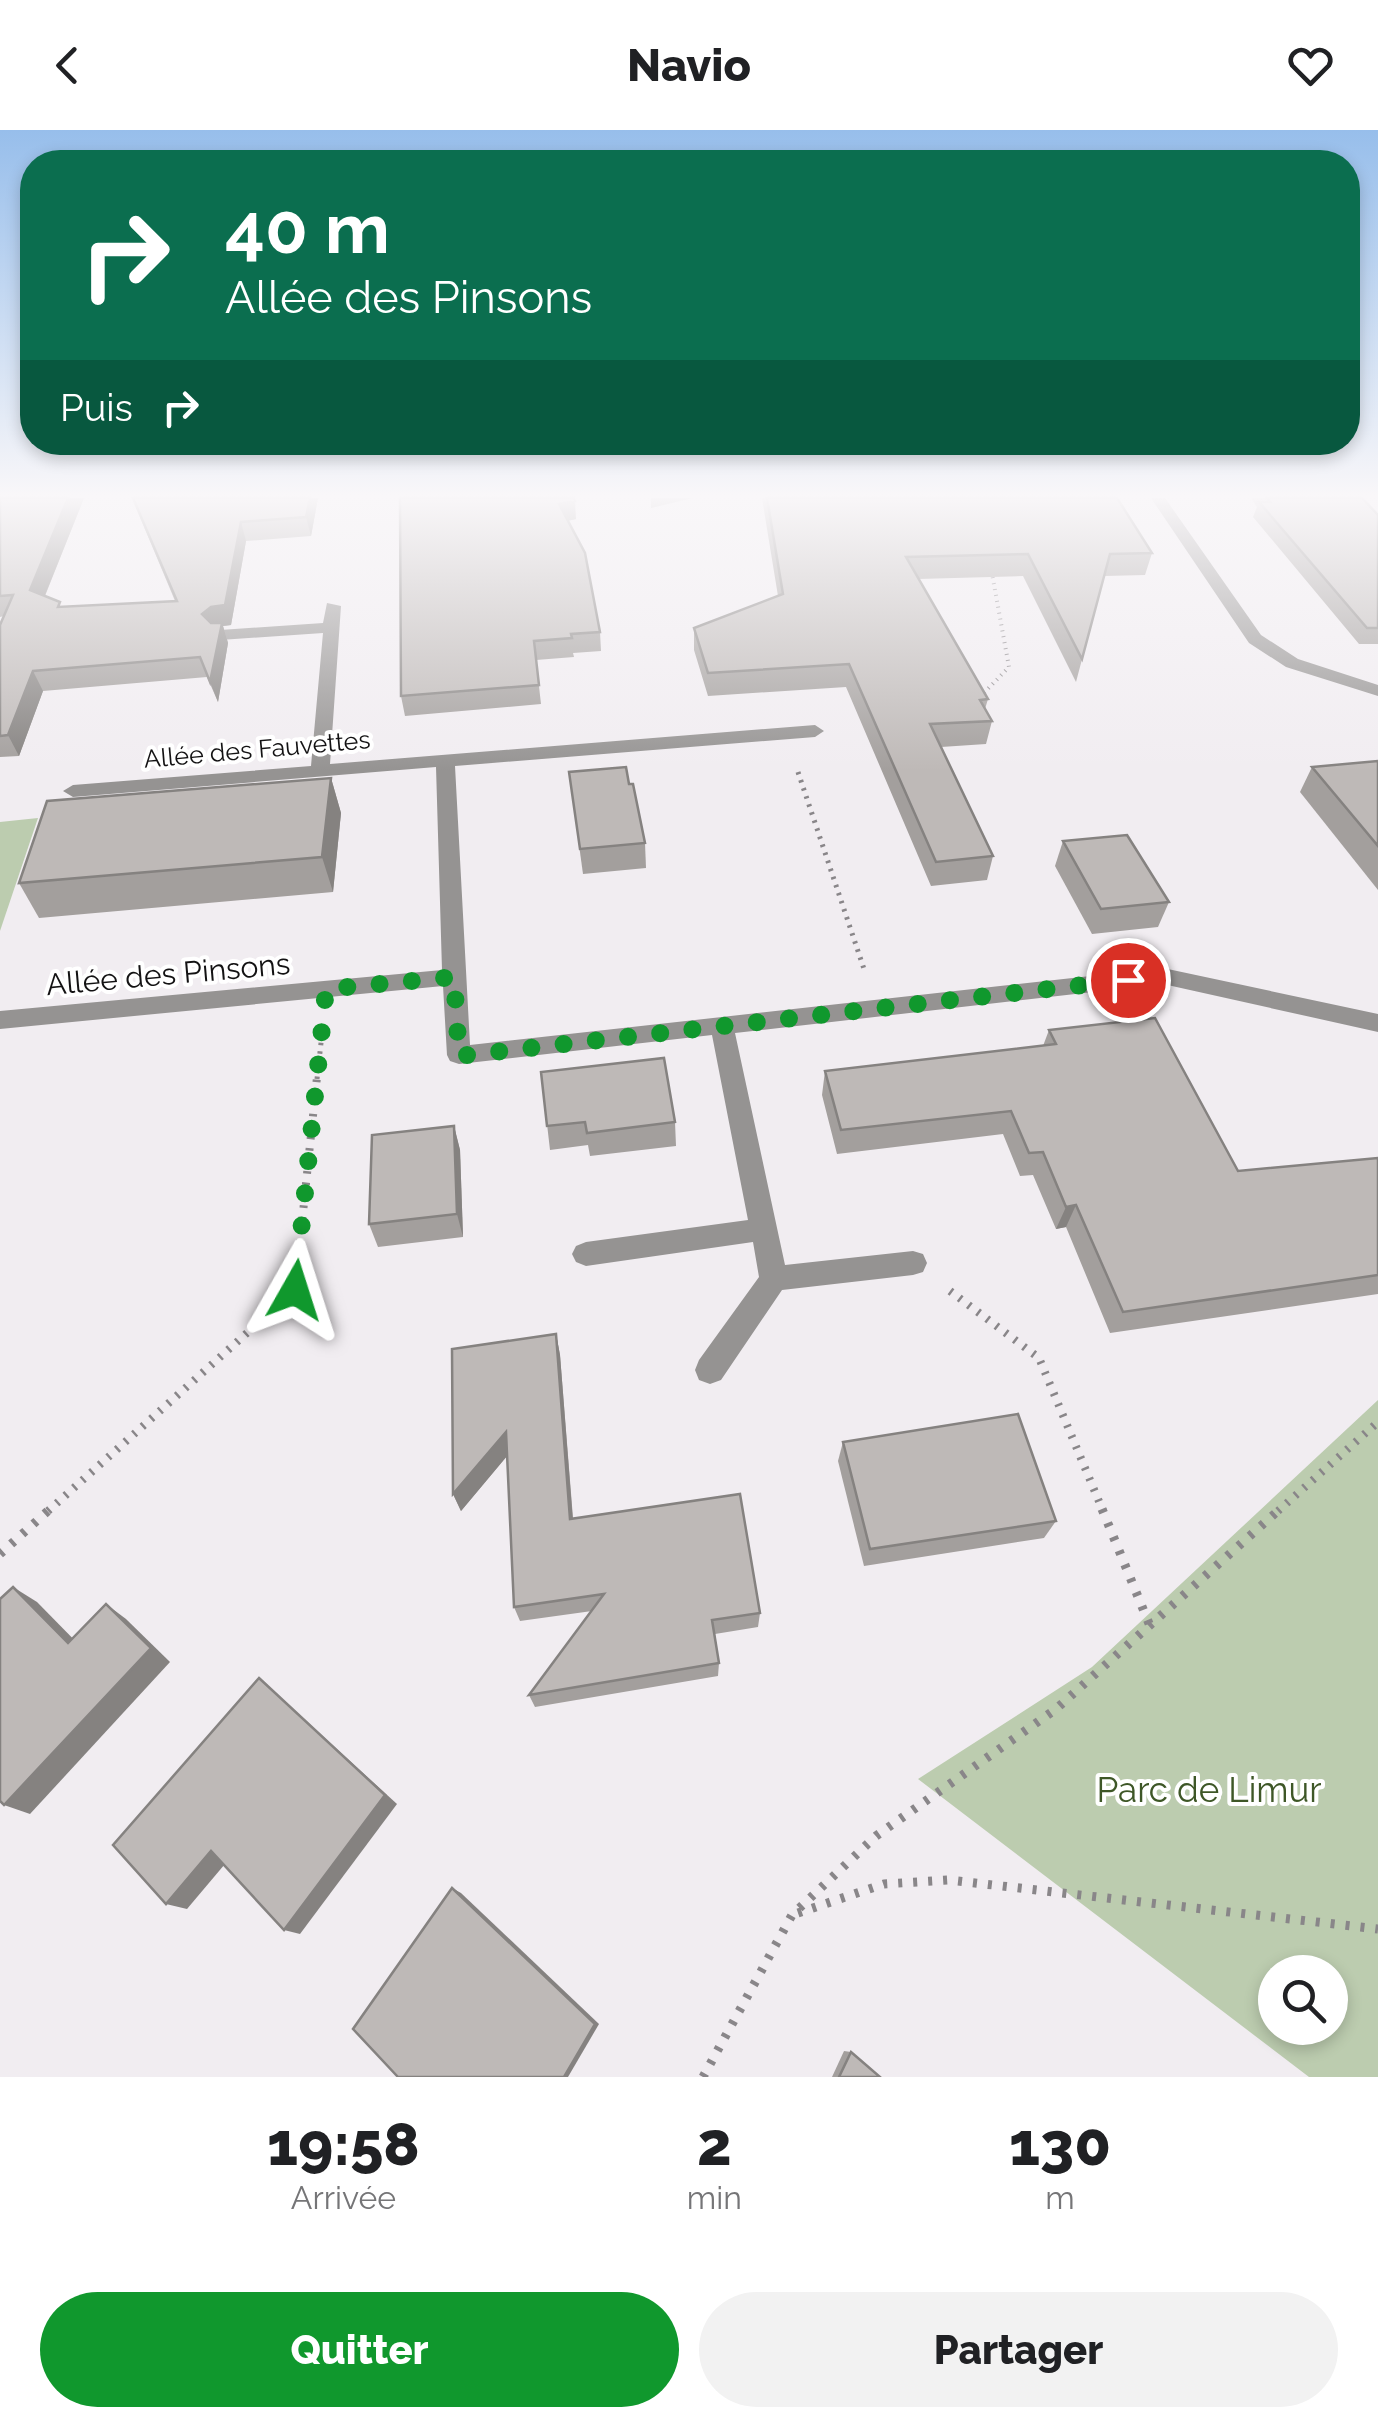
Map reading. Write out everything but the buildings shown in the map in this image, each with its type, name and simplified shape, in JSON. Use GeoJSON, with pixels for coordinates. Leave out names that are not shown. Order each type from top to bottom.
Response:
{"type":"FeatureCollection","features":[{"type":"Feature","properties":{"kind":"street"},"geometry":{"type":"LineString","coordinates":[[1221,589],[1255,639],[1292,663],[1378,690]]}},
{"type":"Feature","properties":{"kind":"street"},"geometry":{"type":"LineString","coordinates":[[320,772],[333,606]]}},
{"type":"Feature","properties":{"kind":"street"},"geometry":{"type":"LineString","coordinates":[[220,635],[332,627]]}},
{"type":"Feature","properties":{"kind":"street","name":"Allée des Fauvettes"},"geometry":{"type":"LineString","coordinates":[[74,791],[816,731]]}},
{"type":"Feature","properties":{"kind":"street"},"geometry":{"type":"LineString","coordinates":[[445,762],[459,1056],[1163,976],[1378,1023]]}},
{"type":"Feature","properties":{"kind":"street","name":"Allée des Pinsons"},"geometry":{"type":"LineString","coordinates":[[0,1020],[454,977]]}},
{"type":"Feature","properties":{"kind":"street"},"geometry":{"type":"LineString","coordinates":[[710,1370],[774,1279],[722,1027]]}},
{"type":"Feature","properties":{"kind":"street"},"geometry":{"type":"LineString","coordinates":[[586,1254],[764,1229]]}},
{"type":"Feature","properties":{"kind":"street"},"geometry":{"type":"LineString","coordinates":[[774,1279],[913,1263]]}},
{"type":"Feature","properties":{"kind":"path"},"geometry":{"type":"LineString","coordinates":[[977,700],[1008,667],[994,589]]}},
{"type":"Feature","properties":{"kind":"path"},"geometry":{"type":"LineString","coordinates":[[785,734],[878,1009]]}},
{"type":"Feature","properties":{"kind":"path"},"geometry":{"type":"LineString","coordinates":[[0,1554],[295,1290],[326,989]]}},
{"type":"Feature","properties":{"kind":"path"},"geometry":{"type":"LineString","coordinates":[[913,1263],[1038,1358],[1150,1626]]}},
{"type":"Feature","properties":{"kind":"path"},"geometry":{"type":"LineString","coordinates":[[703,2077],[792,1915],[876,1836],[1056,1709],[1378,1422]]}},
{"type":"Feature","properties":{"kind":"path"},"geometry":{"type":"LineString","coordinates":[[792,1915],[884,1884],[949,1880],[1378,1929]]}},
{"type":"Feature","properties":{"kind":"green space"},"geometry":{"type":"Polygon","coordinates":[[[38,818],[0,931],[0,822],[38,818]]]}},
{"type":"Feature","properties":{"kind":"green space","name":"Parc de Limur"},"geometry":{"type":"Polygon","coordinates":[[[1378,1400],[1378,2077],[1309,2077],[1267,2045],[1348,2045],[1348,1955],[1258,1955],[1258,2038],[918,1779],[1092,1667],[1378,1400]]]}},
{"type":"Feature","properties":{"kind":"route"},"geometry":{"type":"LineString","coordinates":[[295,1290],[326,989],[454,977],[459,1056],[1128,980]]}}]}
